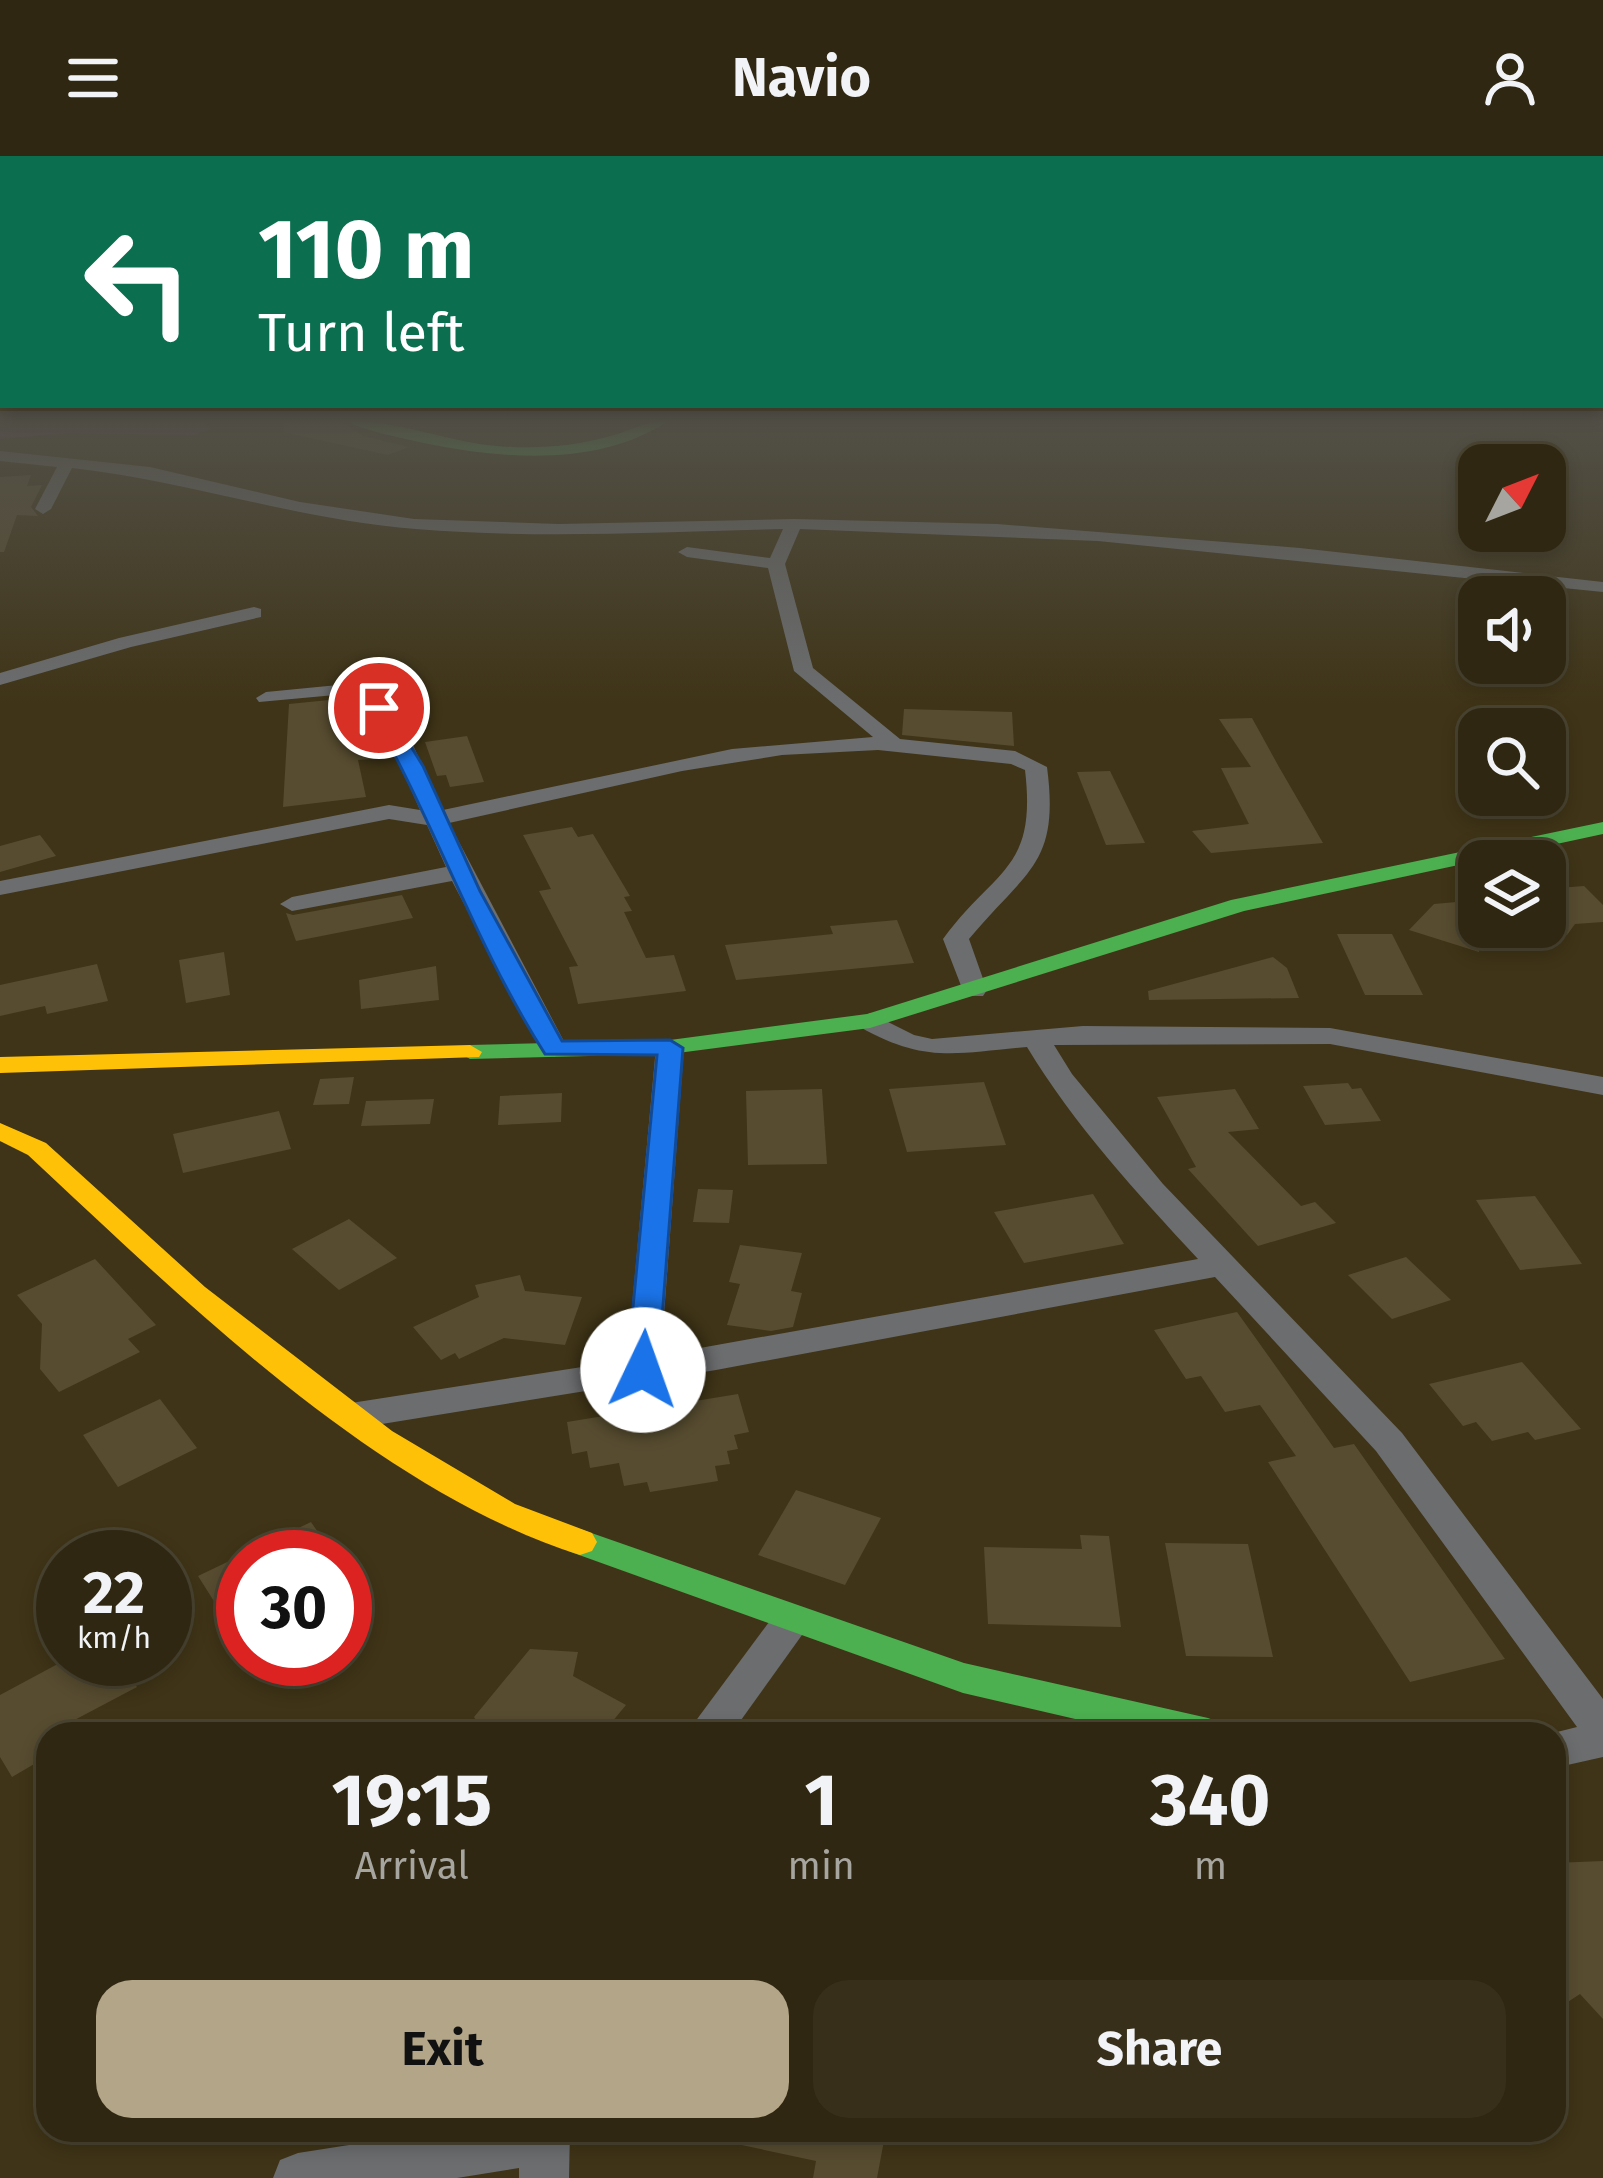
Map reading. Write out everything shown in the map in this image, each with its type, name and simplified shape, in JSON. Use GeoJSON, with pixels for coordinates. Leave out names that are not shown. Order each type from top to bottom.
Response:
{"type":"FeatureCollection","features":[{"type":"Feature","properties":{"kind":"street"},"geometry":{"type":"LineString","coordinates":[[356,515],[414,524],[559,529],[898,524],[1501,572],[1603,587]]}},
{"type":"Feature","properties":{"kind":"street"},"geometry":{"type":"LineString","coordinates":[[794,524],[776,564],[804,670],[897,748]]}},
{"type":"Feature","properties":{"kind":"street"},"geometry":{"type":"LineString","coordinates":[[687,552],[776,564]]}},
{"type":"Feature","properties":{"kind":"street"},"geometry":{"type":"LineString","coordinates":[[0,679],[126,642],[254,614]]}},
{"type":"Feature","properties":{"kind":"street"},"geometry":{"type":"LineString","coordinates":[[266,698],[362,686],[394,730],[460,872],[554,1049]]}},
{"type":"Feature","properties":{"kind":"street"},"geometry":{"type":"LineString","coordinates":[[0,888],[389,812],[436,819],[582,783],[717,758],[836,743],[1016,758],[1036,767],[1042,818],[1035,850],[992,892],[956,939],[974,990]]}},
{"type":"Feature","properties":{"kind":"street"},"geometry":{"type":"LineString","coordinates":[[0,1065],[670,1048],[870,1021],[1239,904],[1603,828]]}},
{"type":"Feature","properties":{"kind":"street"},"geometry":{"type":"LineString","coordinates":[[292,904],[460,872]]}},
{"type":"Feature","properties":{"kind":"street"},"geometry":{"type":"LineString","coordinates":[[870,1021],[906,1042],[932,1047],[1084,1034],[1330,1036],[1603,1086]]}},
{"type":"Feature","properties":{"kind":"street"},"geometry":{"type":"LineString","coordinates":[[1037,1040],[1060,1078],[1152,1191],[1389,1442],[1603,1735],[1566,1746]]}},
{"type":"Feature","properties":{"kind":"street"},"geometry":{"type":"LineString","coordinates":[[643,1370],[670,1048]]}},
{"type":"Feature","properties":{"kind":"street"},"geometry":{"type":"LineString","coordinates":[[0,1131],[37,1149],[196,1294],[351,1416],[503,1513],[792,1621],[963,1678],[1156,1722]]}},
{"type":"Feature","properties":{"kind":"street"},"geometry":{"type":"LineString","coordinates":[[351,1416],[643,1370],[1225,1264]]}},
{"type":"Feature","properties":{"kind":"street"},"geometry":{"type":"LineString","coordinates":[[716,1722],[792,1621]]}},
{"type":"Feature","properties":{"kind":"street"},"geometry":{"type":"LineString","coordinates":[[298,2178],[543,2149]]}},
{"type":"Feature","properties":{"kind":"building"},"geometry":{"type":"Polygon","coordinates":[[[0,515],[17,515],[4,552],[0,552],[0,515]]]}},
{"type":"Feature","properties":{"kind":"building"},"geometry":{"type":"Polygon","coordinates":[[[339,699],[348,730],[377,728],[390,758],[358,760],[366,797],[283,807],[289,704],[339,699]]]}},
{"type":"Feature","properties":{"kind":"building"},"geometry":{"type":"Polygon","coordinates":[[[904,709],[1012,712],[1014,746],[902,735],[904,709]]]}},
{"type":"Feature","properties":{"kind":"building"},"geometry":{"type":"Polygon","coordinates":[[[1252,718],[1323,843],[1211,853],[1192,831],[1249,824],[1221,768],[1251,767],[1219,719],[1252,718]]]}},
{"type":"Feature","properties":{"kind":"building"},"geometry":{"type":"Polygon","coordinates":[[[467,736],[484,782],[450,787],[446,775],[437,776],[425,742],[467,736]]]}},
{"type":"Feature","properties":{"kind":"building"},"geometry":{"type":"Polygon","coordinates":[[[1110,771],[1145,843],[1106,845],[1077,772],[1110,771]]]}},
{"type":"Feature","properties":{"kind":"building"},"geometry":{"type":"Polygon","coordinates":[[[572,827],[578,837],[593,834],[630,896],[624,897],[632,911],[624,912],[646,958],[674,955],[686,991],[578,1004],[569,967],[578,966],[539,891],[551,889],[523,835],[572,827]]]}},
{"type":"Feature","properties":{"kind":"building"},"geometry":{"type":"Polygon","coordinates":[[[40,835],[56,856],[0,872],[0,846],[40,835]]]}},
{"type":"Feature","properties":{"kind":"building"},"geometry":{"type":"Polygon","coordinates":[[[1584,886],[1603,905],[1603,922],[1575,924],[1566,935],[1566,887],[1584,886]]]}},
{"type":"Feature","properties":{"kind":"building"},"geometry":{"type":"Polygon","coordinates":[[[402,895],[413,918],[296,941],[286,913],[293,915],[402,895]]]}},
{"type":"Feature","properties":{"kind":"building"},"geometry":{"type":"Polygon","coordinates":[[[1458,902],[1458,945],[1409,930],[1434,904],[1458,902]]]}},
{"type":"Feature","properties":{"kind":"building"},"geometry":{"type":"Polygon","coordinates":[[[897,920],[914,963],[736,980],[725,945],[833,934],[830,926],[897,920]]]}},
{"type":"Feature","properties":{"kind":"building"},"geometry":{"type":"Polygon","coordinates":[[[1337,934],[1392,934],[1423,995],[1365,995],[1337,934]]]}},
{"type":"Feature","properties":{"kind":"building"},"geometry":{"type":"Polygon","coordinates":[[[224,952],[230,995],[186,1003],[179,960],[224,952]]]}},
{"type":"Feature","properties":{"kind":"building"},"geometry":{"type":"Polygon","coordinates":[[[1273,957],[1287,968],[1299,998],[1149,1000],[1148,991],[1273,957]]]}},
{"type":"Feature","properties":{"kind":"building"},"geometry":{"type":"Polygon","coordinates":[[[97,964],[108,1001],[47,1014],[45,1006],[0,1016],[0,985],[97,964]]]}},
{"type":"Feature","properties":{"kind":"building"},"geometry":{"type":"Polygon","coordinates":[[[436,966],[439,1000],[361,1009],[359,980],[436,966]]]}},
{"type":"Feature","properties":{"kind":"building"},"geometry":{"type":"Polygon","coordinates":[[[354,1077],[349,1104],[313,1105],[320,1079],[354,1077]]]}},
{"type":"Feature","properties":{"kind":"building"},"geometry":{"type":"Polygon","coordinates":[[[984,1082],[1006,1145],[907,1152],[889,1089],[984,1082]]]}},
{"type":"Feature","properties":{"kind":"building"},"geometry":{"type":"Polygon","coordinates":[[[1348,1083],[1352,1089],[1361,1088],[1381,1121],[1325,1125],[1303,1086],[1348,1083]]]}},
{"type":"Feature","properties":{"kind":"building"},"geometry":{"type":"Polygon","coordinates":[[[822,1089],[827,1164],[748,1165],[746,1091],[822,1089]]]}},
{"type":"Feature","properties":{"kind":"building"},"geometry":{"type":"Polygon","coordinates":[[[1235,1089],[1259,1129],[1228,1132],[1301,1206],[1315,1202],[1336,1223],[1258,1246],[1188,1169],[1196,1167],[1157,1097],[1235,1089]]]}},
{"type":"Feature","properties":{"kind":"building"},"geometry":{"type":"Polygon","coordinates":[[[562,1093],[561,1122],[498,1125],[500,1096],[562,1093]]]}},
{"type":"Feature","properties":{"kind":"building"},"geometry":{"type":"Polygon","coordinates":[[[434,1099],[430,1124],[361,1126],[366,1101],[434,1099]]]}},
{"type":"Feature","properties":{"kind":"building"},"geometry":{"type":"Polygon","coordinates":[[[279,1111],[291,1149],[183,1173],[173,1134],[279,1111]]]}},
{"type":"Feature","properties":{"kind":"building"},"geometry":{"type":"Polygon","coordinates":[[[698,1189],[733,1190],[729,1223],[693,1222],[698,1189]]]}},
{"type":"Feature","properties":{"kind":"building"},"geometry":{"type":"Polygon","coordinates":[[[1093,1194],[1124,1244],[1024,1263],[994,1212],[1093,1194]]]}},
{"type":"Feature","properties":{"kind":"building"},"geometry":{"type":"Polygon","coordinates":[[[1535,1196],[1582,1264],[1520,1270],[1476,1200],[1535,1196]]]}},
{"type":"Feature","properties":{"kind":"building"},"geometry":{"type":"Polygon","coordinates":[[[349,1219],[397,1258],[339,1290],[292,1249],[349,1219]]]}},
{"type":"Feature","properties":{"kind":"building"},"geometry":{"type":"Polygon","coordinates":[[[740,1245],[802,1253],[791,1291],[802,1293],[793,1327],[771,1331],[727,1325],[740,1284],[729,1282],[740,1245]]]}},
{"type":"Feature","properties":{"kind":"building"},"geometry":{"type":"Polygon","coordinates":[[[1406,1257],[1451,1300],[1392,1319],[1348,1275],[1406,1257]]]}},
{"type":"Feature","properties":{"kind":"building"},"geometry":{"type":"Polygon","coordinates":[[[95,1259],[156,1325],[128,1339],[140,1352],[59,1392],[40,1369],[42,1324],[17,1295],[95,1259]]]}},
{"type":"Feature","properties":{"kind":"building"},"geometry":{"type":"Polygon","coordinates":[[[520,1275],[525,1291],[582,1297],[565,1345],[504,1338],[459,1359],[455,1353],[441,1360],[413,1327],[479,1297],[475,1285],[520,1275]]]}},
{"type":"Feature","properties":{"kind":"building"},"geometry":{"type":"Polygon","coordinates":[[[1237,1312],[1334,1448],[1354,1444],[1505,1659],[1410,1682],[1268,1462],[1296,1456],[1260,1405],[1225,1412],[1201,1376],[1186,1379],[1154,1330],[1237,1312]]]}},
{"type":"Feature","properties":{"kind":"building"},"geometry":{"type":"Polygon","coordinates":[[[1522,1362],[1581,1429],[1535,1440],[1528,1432],[1492,1441],[1476,1422],[1463,1426],[1429,1384],[1522,1362]]]}},
{"type":"Feature","properties":{"kind":"building"},"geometry":{"type":"Polygon","coordinates":[[[738,1394],[749,1432],[734,1435],[738,1449],[727,1451],[730,1464],[715,1466],[718,1481],[650,1492],[647,1482],[624,1486],[619,1463],[590,1468],[587,1451],[572,1454],[567,1422],[738,1394]]]}},
{"type":"Feature","properties":{"kind":"building"},"geometry":{"type":"Polygon","coordinates":[[[160,1399],[197,1448],[118,1487],[83,1435],[160,1399]]]}},
{"type":"Feature","properties":{"kind":"building"},"geometry":{"type":"Polygon","coordinates":[[[796,1490],[881,1518],[845,1585],[758,1555],[796,1490]]]}},
{"type":"Feature","properties":{"kind":"building"},"geometry":{"type":"Polygon","coordinates":[[[1080,1535],[1109,1536],[1121,1627],[988,1624],[984,1547],[1082,1549],[1080,1535]]]}},
{"type":"Feature","properties":{"kind":"building"},"geometry":{"type":"Polygon","coordinates":[[[1165,1543],[1248,1544],[1273,1657],[1186,1656],[1165,1543]]]}},
{"type":"Feature","properties":{"kind":"building"},"geometry":{"type":"Polygon","coordinates":[[[216,1567],[216,1604],[198,1576],[216,1567]]]}},
{"type":"Feature","properties":{"kind":"building"},"geometry":{"type":"Polygon","coordinates":[[[530,1649],[578,1652],[573,1676],[626,1705],[612,1722],[477,1722],[474,1717],[530,1649]]]}},
{"type":"Feature","properties":{"kind":"building"},"geometry":{"type":"Polygon","coordinates":[[[36,1676],[36,1686],[137,1687],[71,1722],[36,1722],[36,1763],[12,1777],[0,1757],[0,1695],[36,1676]]]}},
{"type":"Feature","properties":{"kind":"building"},"geometry":{"type":"Polygon","coordinates":[[[1603,1861],[1603,2019],[1580,1994],[1566,2003],[1566,1863],[1603,1861]]]}},
{"type":"Feature","properties":{"kind":"building"},"geometry":{"type":"Polygon","coordinates":[[[728,2142],[884,2142],[877,2178],[813,2178],[816,2161],[728,2142]]]}},
{"type":"Feature","properties":{"kind":"traffic: fast"},"geometry":{"type":"LineString","coordinates":[[470,1052],[670,1047],[870,1021],[1239,905],[1603,828]]}},
{"type":"Feature","properties":{"kind":"traffic: fast"},"geometry":{"type":"LineString","coordinates":[[580,1542],[963,1678],[1156,1722]]}},
{"type":"Feature","properties":{"kind":"traffic: slow"},"geometry":{"type":"LineString","coordinates":[[0,1065],[470,1052]]}},
{"type":"Feature","properties":{"kind":"traffic: slow"},"geometry":{"type":"LineString","coordinates":[[0,1131],[37,1149],[195,1294],[381,1439],[503,1513],[580,1542]]}},
{"type":"Feature","properties":{"kind":"route"},"geometry":{"type":"LineString","coordinates":[[379,708],[413,766],[469,891],[554,1049],[670,1048],[643,1370]]}}]}
